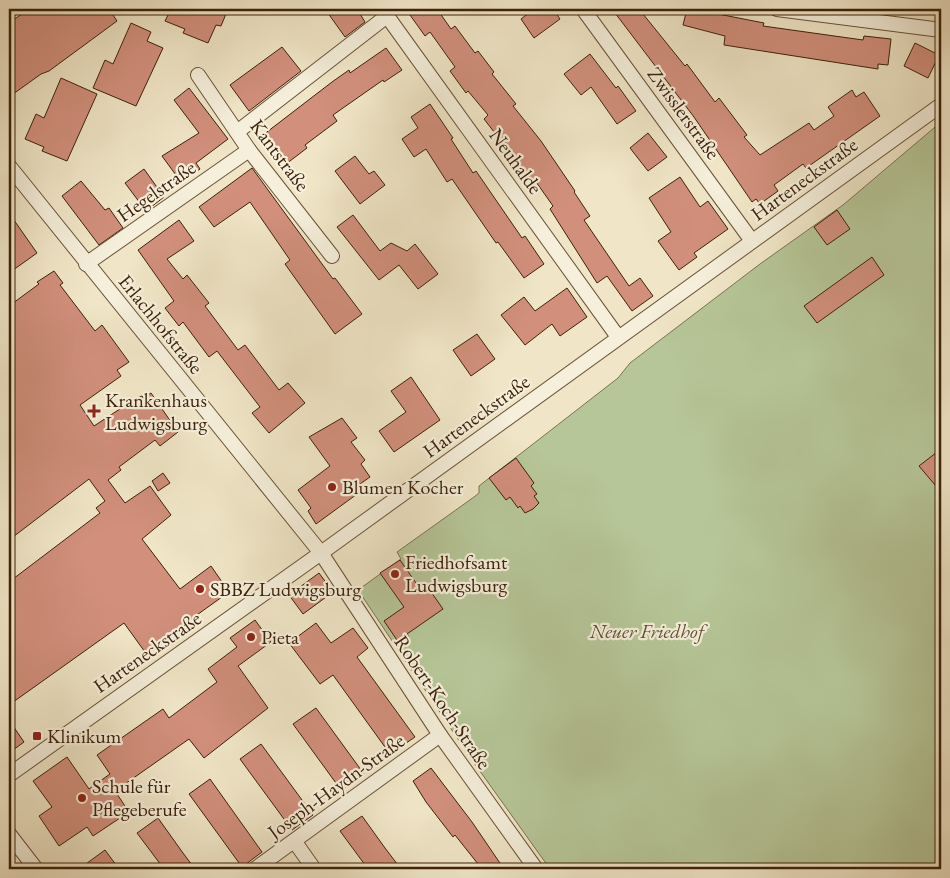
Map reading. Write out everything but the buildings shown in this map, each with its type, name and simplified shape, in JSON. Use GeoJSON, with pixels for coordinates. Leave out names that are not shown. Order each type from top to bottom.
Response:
{"type":"FeatureCollection","features":[{"type":"Feature","properties":{"kind":"street","name":"Zwisslerstraße"},"geometry":{"type":"LineString","coordinates":[[583,9],[752,241]]}},
{"type":"Feature","properties":{"kind":"street"},"geometry":{"type":"LineString","coordinates":[[777,9],[941,30]]}},
{"type":"Feature","properties":{"kind":"street"},"geometry":{"type":"LineString","coordinates":[[238,132],[385,12]]}},
{"type":"Feature","properties":{"kind":"street","name":"Neuhalde"},"geometry":{"type":"LineString","coordinates":[[385,12],[618,337]]}},
{"type":"Feature","properties":{"kind":"street","name":"Kantstraße"},"geometry":{"type":"LineString","coordinates":[[198,75],[249,150],[332,256]]}},
{"type":"Feature","properties":{"kind":"street","name":"Harteneckstraße"},"geometry":{"type":"LineString","coordinates":[[9,775],[321,553],[941,105]]}},
{"type":"Feature","properties":{"kind":"street","name":"Hegelstraße"},"geometry":{"type":"LineString","coordinates":[[86,264],[249,150]]}},
{"type":"Feature","properties":{"kind":"street","name":"Erlachhofstraße"},"geometry":{"type":"LineString","coordinates":[[9,166],[86,264],[321,553]]}},
{"type":"Feature","properties":{"kind":"street","name":"Robert-Koch-Straße"},"geometry":{"type":"LineString","coordinates":[[321,553],[440,735],[536,869]]}},
{"type":"Feature","properties":{"kind":"street","name":"Joseph-Haydn-Straße"},"geometry":{"type":"LineString","coordinates":[[255,869],[295,842],[440,735]]}},
{"type":"Feature","properties":{"kind":"street"},"geometry":{"type":"LineString","coordinates":[[9,834],[36,869]]}},
{"type":"Feature","properties":{"kind":"street"},"geometry":{"type":"LineString","coordinates":[[295,842],[314,869]]}},
{"type":"Feature","properties":{"kind":"green space","name":"Neuer Friedhof"},"geometry":{"type":"Polygon","coordinates":[[[941,122],[941,869],[550,869],[472,760],[358,590],[401,559],[397,552],[479,493],[479,486],[618,378],[630,363],[760,264],[843,205],[941,122]]]}},
{"type":"Feature","properties":{"kind":"place","name":"Krankenhaus Ludwigsburg"},"geometry":{"type":"Point","coordinates":[94,411]}},
{"type":"Feature","properties":{"kind":"place","name":"Blumen Kocher"},"geometry":{"type":"Point","coordinates":[332,487]}},
{"type":"Feature","properties":{"kind":"place","name":"Friedhofsamt Ludwigsburg"},"geometry":{"type":"Point","coordinates":[395,574]}},
{"type":"Feature","properties":{"kind":"place","name":"SBBZ Ludwigsburg"},"geometry":{"type":"Point","coordinates":[200,589]}},
{"type":"Feature","properties":{"kind":"place","name":"Pieta"},"geometry":{"type":"Point","coordinates":[251,637]}},
{"type":"Feature","properties":{"kind":"place","name":"Klinikum"},"geometry":{"type":"Point","coordinates":[37,736]}},
{"type":"Feature","properties":{"kind":"place","name":"Schule für Pflegeberufe"},"geometry":{"type":"Point","coordinates":[82,798]}}]}
